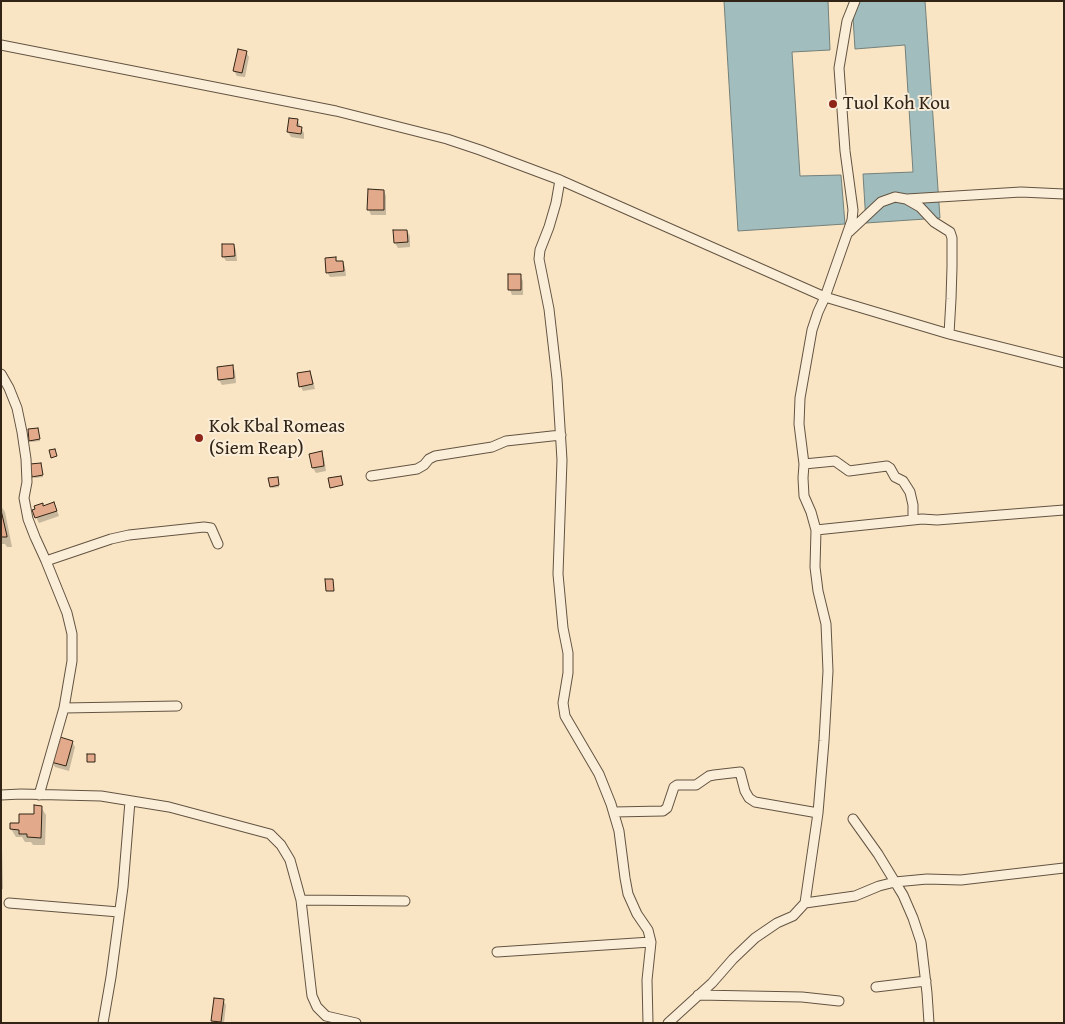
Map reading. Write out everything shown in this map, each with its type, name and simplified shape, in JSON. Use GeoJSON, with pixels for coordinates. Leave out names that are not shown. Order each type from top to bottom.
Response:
{"type":"FeatureCollection","features":[{"type":"Feature","properties":{"kind":"street"},"geometry":{"type":"LineString","coordinates":[[668,1023],[712,983],[755,938],[777,923],[793,916],[805,903],[818,813],[828,671],[826,624],[818,591],[815,567],[816,530],[804,496],[802,478],[804,464],[799,424],[800,398],[812,330],[852,220],[853,210],[845,151],[840,68],[847,21],[855,1]]}},
{"type":"Feature","properties":{"kind":"street"},"geometry":{"type":"LineString","coordinates":[[1,45],[336,111],[446,139],[560,180],[825,297],[949,334],[1064,363]]}},
{"type":"Feature","properties":{"kind":"street"},"geometry":{"type":"LineString","coordinates":[[560,180],[556,203],[540,250],[539,259],[549,309],[561,435],[562,460],[558,574],[563,628],[568,653],[568,673],[563,703],[565,716],[599,774],[612,804],[619,831],[628,894],[648,930],[651,942],[647,980],[648,1023]]}},
{"type":"Feature","properties":{"kind":"street"},"geometry":{"type":"LineString","coordinates":[[847,234],[881,202],[895,197],[906,199],[1021,192],[1064,194]]}},
{"type":"Feature","properties":{"kind":"street"},"geometry":{"type":"LineString","coordinates":[[906,199],[920,207],[934,222],[950,232],[952,245],[952,291],[949,334]]}},
{"type":"Feature","properties":{"kind":"street"},"geometry":{"type":"LineString","coordinates":[[1,374],[17,408],[22,432],[27,482],[24,498],[28,520],[67,613],[72,634],[72,660],[64,708],[39,795]]}},
{"type":"Feature","properties":{"kind":"street"},"geometry":{"type":"LineString","coordinates":[[371,476],[417,469],[435,456],[492,446],[506,441],[561,435]]}},
{"type":"Feature","properties":{"kind":"street"},"geometry":{"type":"LineString","coordinates":[[804,464],[831,460],[836,461],[849,471],[887,466],[910,492],[913,505],[913,520]]}},
{"type":"Feature","properties":{"kind":"street"},"geometry":{"type":"LineString","coordinates":[[816,530],[913,520],[1064,510]]}},
{"type":"Feature","properties":{"kind":"street"},"geometry":{"type":"LineString","coordinates":[[46,561],[128,535],[204,527],[212,528],[218,544]]}},
{"type":"Feature","properties":{"kind":"street"},"geometry":{"type":"LineString","coordinates":[[64,708],[177,706]]}},
{"type":"Feature","properties":{"kind":"street"},"geometry":{"type":"LineString","coordinates":[[614,812],[662,811],[667,808],[674,787],[696,784],[714,774],[740,772],[745,791],[749,798],[755,802],[818,813]]}},
{"type":"Feature","properties":{"kind":"street"},"geometry":{"type":"LineString","coordinates":[[1,795],[101,796],[130,800],[169,807],[270,834],[281,845],[290,860],[300,900],[312,996],[317,1007],[326,1016],[356,1023]]}},
{"type":"Feature","properties":{"kind":"street"},"geometry":{"type":"LineString","coordinates":[[103,1023],[123,886],[130,800]]}},
{"type":"Feature","properties":{"kind":"street"},"geometry":{"type":"LineString","coordinates":[[853,819],[878,854],[903,895],[913,918],[921,942],[929,1023]]}},
{"type":"Feature","properties":{"kind":"street"},"geometry":{"type":"LineString","coordinates":[[805,903],[855,896],[878,886],[895,882],[927,879],[961,880],[1064,868]]}},
{"type":"Feature","properties":{"kind":"street"},"geometry":{"type":"LineString","coordinates":[[300,900],[406,901]]}},
{"type":"Feature","properties":{"kind":"street"},"geometry":{"type":"LineString","coordinates":[[9,903],[119,912]]}},
{"type":"Feature","properties":{"kind":"street"},"geometry":{"type":"LineString","coordinates":[[497,952],[651,942]]}},
{"type":"Feature","properties":{"kind":"street"},"geometry":{"type":"LineString","coordinates":[[876,987],[926,981]]}},
{"type":"Feature","properties":{"kind":"street"},"geometry":{"type":"LineString","coordinates":[[698,995],[802,997],[839,1000]]}},
{"type":"Feature","properties":{"kind":"water"},"geometry":{"type":"Polygon","coordinates":[[[724,1],[828,1],[830,50],[792,52],[800,176],[841,175],[845,224],[738,231],[724,1]]]}},
{"type":"Feature","properties":{"kind":"water"},"geometry":{"type":"Polygon","coordinates":[[[852,1],[925,1],[940,218],[866,223],[863,174],[913,172],[905,45],[855,49],[852,1]]]}},
{"type":"Feature","properties":{"kind":"building"},"geometry":{"type":"Polygon","coordinates":[[[238,49],[247,51],[242,73],[233,71],[238,49]]]}},
{"type":"Feature","properties":{"kind":"building"},"geometry":{"type":"Polygon","coordinates":[[[289,118],[298,119],[297,126],[302,127],[301,134],[287,132],[289,118]]]}},
{"type":"Feature","properties":{"kind":"building"},"geometry":{"type":"Polygon","coordinates":[[[368,189],[384,190],[384,210],[367,210],[368,189]]]}},
{"type":"Feature","properties":{"kind":"building"},"geometry":{"type":"Polygon","coordinates":[[[393,230],[407,230],[408,242],[394,243],[393,230]]]}},
{"type":"Feature","properties":{"kind":"building"},"geometry":{"type":"Polygon","coordinates":[[[222,244],[234,244],[235,256],[222,257],[222,244]]]}},
{"type":"Feature","properties":{"kind":"building"},"geometry":{"type":"Polygon","coordinates":[[[336,257],[336,261],[343,261],[344,271],[326,273],[325,258],[336,257]]]}},
{"type":"Feature","properties":{"kind":"building"},"geometry":{"type":"Polygon","coordinates":[[[508,274],[521,274],[521,290],[508,290],[508,274]]]}},
{"type":"Feature","properties":{"kind":"building"},"geometry":{"type":"Polygon","coordinates":[[[233,365],[234,378],[218,380],[217,367],[233,365]]]}},
{"type":"Feature","properties":{"kind":"building"},"geometry":{"type":"Polygon","coordinates":[[[310,371],[313,384],[299,387],[297,373],[310,371]]]}},
{"type":"Feature","properties":{"kind":"building"},"geometry":{"type":"Polygon","coordinates":[[[38,428],[40,439],[29,441],[28,429],[38,428]]]}},
{"type":"Feature","properties":{"kind":"building"},"geometry":{"type":"Polygon","coordinates":[[[55,449],[57,456],[51,458],[49,450],[55,449]]]}},
{"type":"Feature","properties":{"kind":"building"},"geometry":{"type":"Polygon","coordinates":[[[322,451],[324,466],[312,468],[309,454],[322,451]]]}},
{"type":"Feature","properties":{"kind":"building"},"geometry":{"type":"Polygon","coordinates":[[[41,463],[43,475],[32,477],[30,464],[41,463]]]}},
{"type":"Feature","properties":{"kind":"building"},"geometry":{"type":"Polygon","coordinates":[[[341,476],[343,485],[330,488],[328,478],[341,476]]]}},
{"type":"Feature","properties":{"kind":"building"},"geometry":{"type":"Polygon","coordinates":[[[278,477],[279,485],[270,487],[268,478],[278,477]]]}},
{"type":"Feature","properties":{"kind":"building"},"geometry":{"type":"Polygon","coordinates":[[[54,502],[57,511],[35,518],[32,510],[35,509],[34,506],[43,503],[43,506],[54,502]]]}},
{"type":"Feature","properties":{"kind":"building"},"geometry":{"type":"Polygon","coordinates":[[[1,510],[7,536],[7,537],[1,537],[1,510]]]}},
{"type":"Feature","properties":{"kind":"building"},"geometry":{"type":"Polygon","coordinates":[[[325,579],[333,579],[334,591],[326,591],[325,579]]]}},
{"type":"Feature","properties":{"kind":"building"},"geometry":{"type":"Polygon","coordinates":[[[60,737],[73,741],[66,766],[51,762],[60,737]]]}},
{"type":"Feature","properties":{"kind":"building"},"geometry":{"type":"Polygon","coordinates":[[[87,754],[95,754],[95,762],[87,762],[87,754]]]}},
{"type":"Feature","properties":{"kind":"building"},"geometry":{"type":"Polygon","coordinates":[[[34,805],[42,806],[41,838],[27,837],[27,834],[19,834],[19,830],[10,829],[10,823],[19,823],[19,814],[34,814],[34,805]]]}},
{"type":"Feature","properties":{"kind":"building"},"geometry":{"type":"Polygon","coordinates":[[[214,998],[224,999],[221,1022],[211,1021],[214,998]]]}},
{"type":"Feature","properties":{"kind":"place","name":"Tuol Koh Kou"},"geometry":{"type":"Point","coordinates":[833,104]}},
{"type":"Feature","properties":{"kind":"place","name":"Kok Kbal Romeas (Siem Reap)"},"geometry":{"type":"Point","coordinates":[199,438]}}]}
